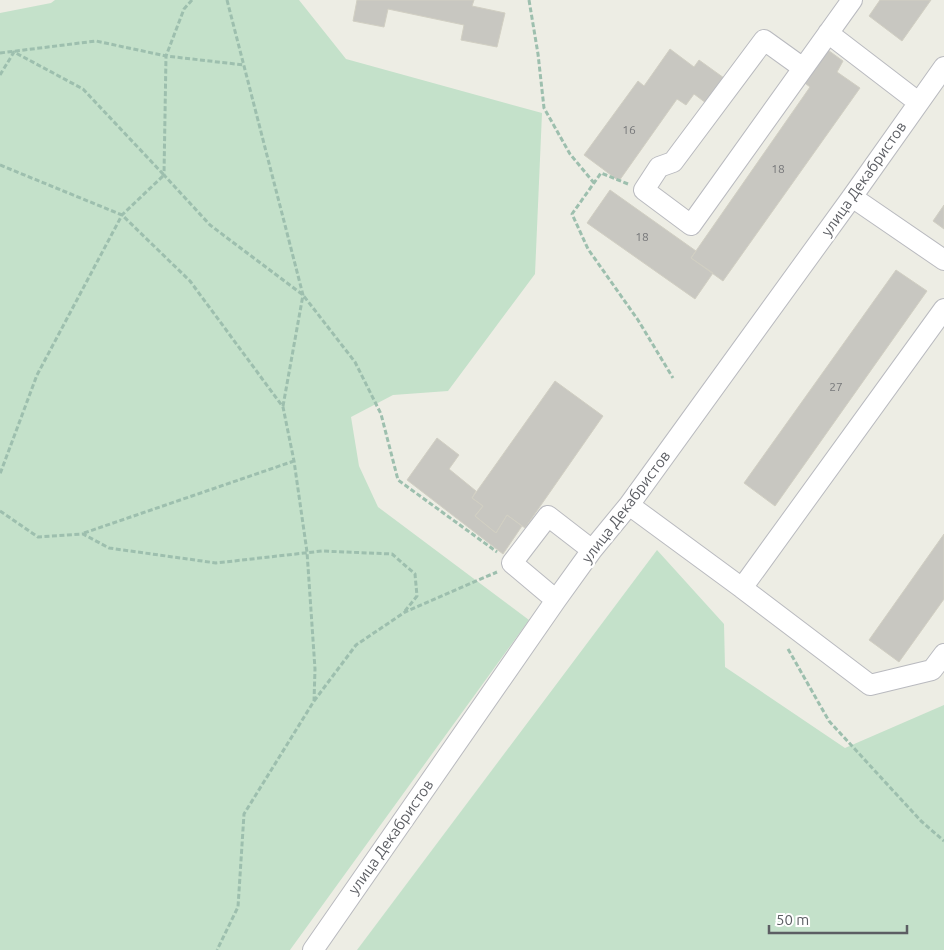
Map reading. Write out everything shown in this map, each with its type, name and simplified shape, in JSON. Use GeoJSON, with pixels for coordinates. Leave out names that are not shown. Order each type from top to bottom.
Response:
{"type":"FeatureCollection","features":[{"type":"Feature","properties":{"kind":"street"},"geometry":{"type":"LineString","coordinates":[[803,68],[764,40],[673,162],[659,167],[644,190],[691,225],[852,0]]}},
{"type":"Feature","properties":{"kind":"street"},"geometry":{"type":"LineString","coordinates":[[828,33],[918,102]]}},
{"type":"Feature","properties":{"kind":"street","name":"улица Декабристов"},"geometry":{"type":"LineString","coordinates":[[312,950],[556,600],[592,550],[629,505],[944,67]]}},
{"type":"Feature","properties":{"kind":"street"},"geometry":{"type":"LineString","coordinates":[[852,197],[944,260]]}},
{"type":"Feature","properties":{"kind":"street"},"geometry":{"type":"LineString","coordinates":[[742,588],[944,309]]}},
{"type":"Feature","properties":{"kind":"street"},"geometry":{"type":"LineString","coordinates":[[629,505],[870,685],[932,670],[944,654]]}},
{"type":"Feature","properties":{"kind":"street"},"geometry":{"type":"LineString","coordinates":[[556,600],[512,563],[548,516],[592,550]]}},
{"type":"Feature","properties":{"kind":"path"},"geometry":{"type":"LineString","coordinates":[[0,474],[37,375],[122,215],[164,174],[166,56],[184,9],[192,0]]}},
{"type":"Feature","properties":{"kind":"path"},"geometry":{"type":"LineString","coordinates":[[227,0],[303,295],[283,407],[294,461],[307,552],[315,669],[314,701]]}},
{"type":"Feature","properties":{"kind":"path"},"geometry":{"type":"LineString","coordinates":[[529,0],[544,108],[570,154],[594,183]]}},
{"type":"Feature","properties":{"kind":"path"},"geometry":{"type":"LineString","coordinates":[[0,53],[96,41],[166,56],[244,65]]}},
{"type":"Feature","properties":{"kind":"path"},"geometry":{"type":"LineString","coordinates":[[0,75],[14,52]]}},
{"type":"Feature","properties":{"kind":"path"},"geometry":{"type":"LineString","coordinates":[[14,52],[83,89],[210,225],[303,295],[354,362],[381,414],[398,480],[512,563],[497,572],[405,612],[356,645],[314,701],[244,814],[238,907],[217,950]]}},
{"type":"Feature","properties":{"kind":"path"},"geometry":{"type":"LineString","coordinates":[[0,165],[122,215],[190,281],[283,407]]}},
{"type":"Feature","properties":{"kind":"path"},"geometry":{"type":"LineString","coordinates":[[644,190],[601,173],[572,214],[588,249],[638,320],[673,378]]}},
{"type":"Feature","properties":{"kind":"path"},"geometry":{"type":"LineString","coordinates":[[0,511],[38,537],[83,534],[294,461]]}},
{"type":"Feature","properties":{"kind":"path"},"geometry":{"type":"LineString","coordinates":[[83,534],[109,548],[216,563],[322,551],[392,554],[415,574],[417,596],[405,612]]}},
{"type":"Feature","properties":{"kind":"path"},"geometry":{"type":"LineString","coordinates":[[787,646],[829,721],[921,821],[944,841]]}},
{"type":"Feature","properties":{"kind":"green space"},"geometry":{"type":"Polygon","coordinates":[[[55,0],[299,0],[346,59],[542,113],[535,274],[448,391],[393,395],[351,417],[359,466],[378,507],[529,620],[290,950],[0,950],[0,13],[51,3],[55,0]]]}},
{"type":"Feature","properties":{"kind":"green space"},"geometry":{"type":"Polygon","coordinates":[[[657,550],[724,624],[725,667],[845,748],[944,705],[944,950],[357,950],[657,550]]]}},
{"type":"Feature","properties":{"kind":"building"},"geometry":{"type":"Polygon","coordinates":[[[357,0],[474,0],[472,6],[505,13],[497,47],[461,40],[464,25],[388,9],[384,27],[353,21],[357,0]]]}},
{"type":"Feature","properties":{"kind":"building"},"geometry":{"type":"Polygon","coordinates":[[[880,0],[931,0],[902,41],[869,16],[880,0]]]}},
{"type":"Feature","properties":{"kind":"building"},"geometry":{"type":"Polygon","coordinates":[[[821,45],[843,61],[837,72],[860,88],[723,281],[691,258],[810,87],[797,77],[821,45]]]}},
{"type":"Feature","properties":{"kind":"building"},"geometry":{"type":"Polygon","coordinates":[[[670,49],[694,67],[699,60],[724,78],[706,103],[694,94],[686,105],[677,99],[619,181],[584,155],[638,81],[644,86],[670,49]]]}},
{"type":"Feature","properties":{"kind":"building"},"geometry":{"type":"Polygon","coordinates":[[[610,190],[696,251],[691,258],[713,273],[695,299],[587,223],[610,190]]]}},
{"type":"Feature","properties":{"kind":"building"},"geometry":{"type":"Polygon","coordinates":[[[944,205],[944,229],[933,221],[944,205]]]}},
{"type":"Feature","properties":{"kind":"building"},"geometry":{"type":"Polygon","coordinates":[[[896,270],[927,291],[775,506],[744,483],[896,270]]]}},
{"type":"Feature","properties":{"kind":"building"},"geometry":{"type":"Polygon","coordinates":[[[555,381],[603,416],[525,528],[507,515],[496,533],[475,516],[483,506],[472,498],[555,381]]]}},
{"type":"Feature","properties":{"kind":"building"},"geometry":{"type":"Polygon","coordinates":[[[437,438],[459,455],[449,469],[476,491],[472,498],[483,506],[475,516],[496,533],[507,515],[522,526],[503,554],[407,480],[437,438]]]}},
{"type":"Feature","properties":{"kind":"building"},"geometry":{"type":"Polygon","coordinates":[[[944,534],[944,599],[899,662],[869,640],[944,534]]]}}]}
